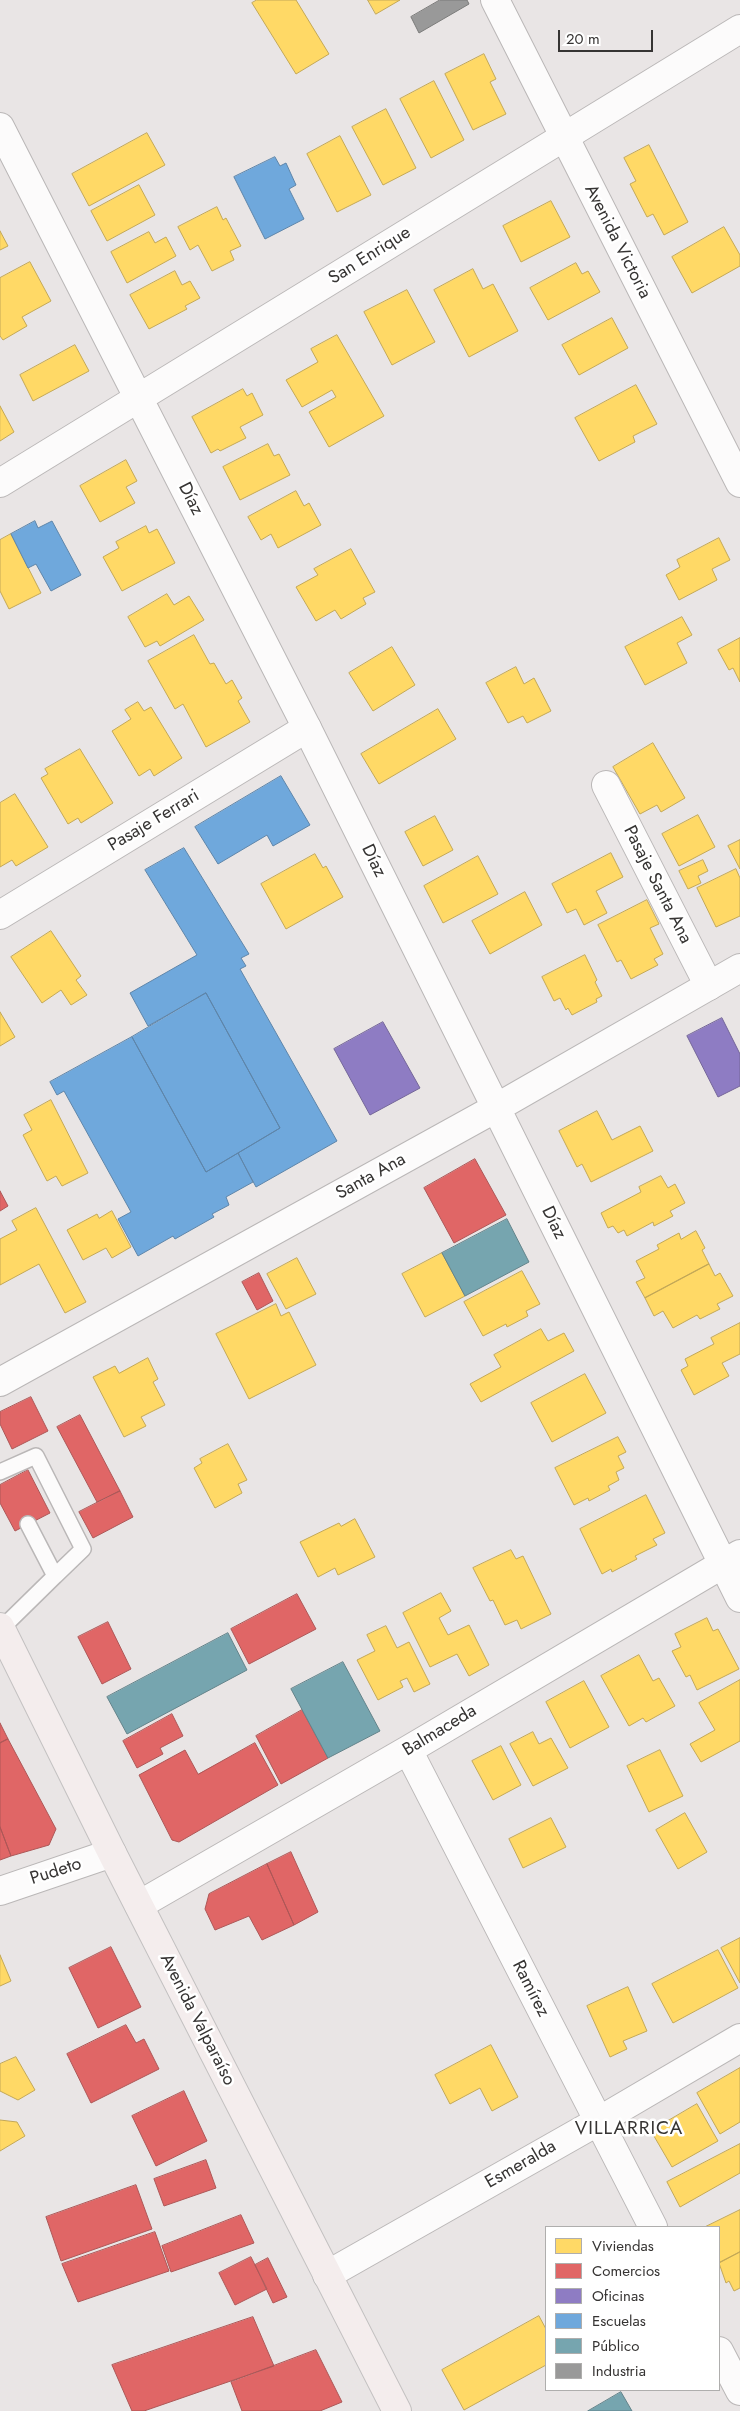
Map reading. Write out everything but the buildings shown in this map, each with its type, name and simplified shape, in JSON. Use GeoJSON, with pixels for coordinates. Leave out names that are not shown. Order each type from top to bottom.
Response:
{"type":"FeatureCollection","features":[{"type":"Feature","properties":{"kind":"main road","name":"Avenida Valparaíso"},"geometry":{"type":"LineString","coordinates":[[1,1628],[112,1853],[397,2411]]}},
{"type":"Feature","properties":{"kind":"street","name":"Avenida Victoria"},"geometry":{"type":"LineString","coordinates":[[496,0],[563,137],[740,483]]}},
{"type":"Feature","properties":{"kind":"street","name":"San Enrique"},"geometry":{"type":"LineString","coordinates":[[0,483],[740,29]]}},
{"type":"Feature","properties":{"kind":"street","name":"Díaz"},"geometry":{"type":"LineString","coordinates":[[0,127],[307,728],[496,1108],[731,1559],[740,1598]]}},
{"type":"Feature","properties":{"kind":"street","name":"Pasaje Ferrari"},"geometry":{"type":"LineString","coordinates":[[0,915],[307,728]]}},
{"type":"Feature","properties":{"kind":"street","name":"Pasaje Santa Ana"},"geometry":{"type":"LineString","coordinates":[[606,785],[709,986]]}},
{"type":"Feature","properties":{"kind":"street","name":"Santa Ana"},"geometry":{"type":"LineString","coordinates":[[0,1382],[496,1108],[740,968]]}},
{"type":"Feature","properties":{"kind":"street","name":"Balmaceda"},"geometry":{"type":"LineString","coordinates":[[139,1905],[408,1750],[731,1559]]}},
{"type":"Feature","properties":{"kind":"street","name":"Ramírez"},"geometry":{"type":"LineString","coordinates":[[408,1750],[597,2122],[652,2226]]}},
{"type":"Feature","properties":{"kind":"street","name":"Pudeto"},"geometry":{"type":"LineString","coordinates":[[0,1890],[112,1853]]}},
{"type":"Feature","properties":{"kind":"street","name":"Esmeralda"},"geometry":{"type":"LineString","coordinates":[[327,2275],[597,2122],[740,2038]]}},
{"type":"Feature","properties":{"kind":"street"},"geometry":{"type":"LineString","coordinates":[[720,2353],[740,2391]]}},
{"type":"Feature","properties":{"kind":"lane"},"geometry":{"type":"LineString","coordinates":[[1,1628],[83,1549],[36,1456],[2,1473]]}},
{"type":"Feature","properties":{"kind":"lane"},"geometry":{"type":"LineString","coordinates":[[28,1524],[55,1576]]}},
{"type":"Feature","properties":{"kind":"district","name":"VILLARRICA"},"geometry":{"type":"Point","coordinates":[629,2129]}}]}
